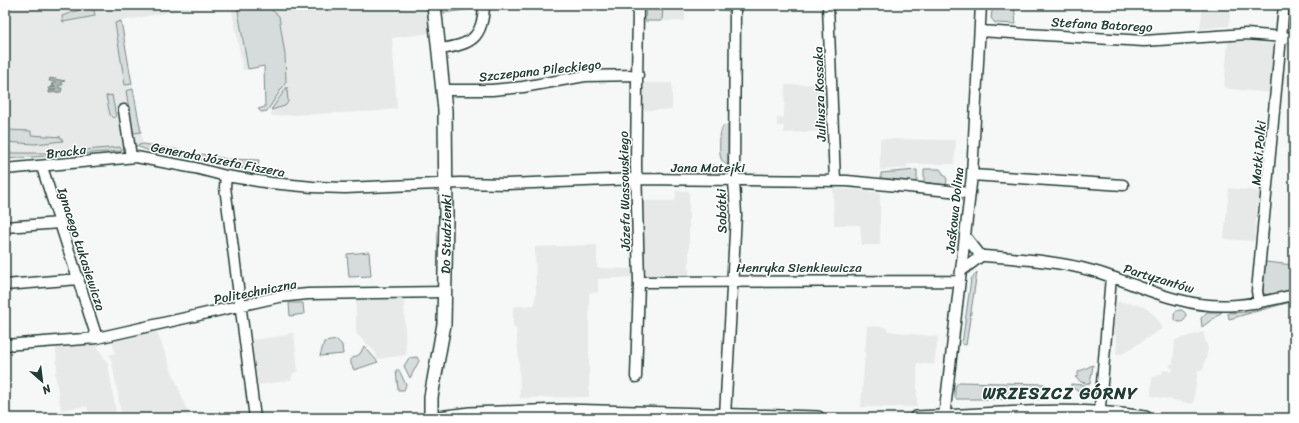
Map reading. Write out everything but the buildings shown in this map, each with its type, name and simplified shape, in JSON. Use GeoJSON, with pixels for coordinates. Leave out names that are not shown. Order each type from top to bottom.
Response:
{"type":"FeatureCollection","features":[{"type":"Feature","properties":{"kind":"main road","name":"Do Studzienki"},"geometry":{"type":"LineString","coordinates":[[431,418],[431,397],[444,324],[446,184],[444,90],[434,5]]}},
{"type":"Feature","properties":{"kind":"main road"},"geometry":{"type":"LineString","coordinates":[[439,418],[470,414],[564,411],[818,418]]}},
{"type":"Feature","properties":{"kind":"main road"},"geometry":{"type":"LineString","coordinates":[[916,418],[944,418],[1047,412],[1145,418]]}},
{"type":"Feature","properties":{"kind":"street"},"geometry":{"type":"LineString","coordinates":[[440,49],[462,44],[476,36],[483,22],[484,5]]}},
{"type":"Feature","properties":{"kind":"street","name":"Józefa Wassowskiego"},"geometry":{"type":"LineString","coordinates":[[636,377],[638,282],[636,179],[638,5]]}},
{"type":"Feature","properties":{"kind":"street","name":"Sobótki"},"geometry":{"type":"LineString","coordinates":[[725,416],[736,215],[734,180],[735,5]]}},
{"type":"Feature","properties":{"kind":"street","name":"Juliusza Kossaka"},"geometry":{"type":"LineString","coordinates":[[828,5],[835,181]]}},
{"type":"Feature","properties":{"kind":"street","name":"Jaśkowa Dolina"},"geometry":{"type":"LineString","coordinates":[[944,418],[972,175],[981,5]]}},
{"type":"Feature","properties":{"kind":"street","name":"Matki Polki"},"geometry":{"type":"LineString","coordinates":[[1259,303],[1257,291],[1284,5]]}},
{"type":"Feature","properties":{"kind":"street","name":"Stefana Batorego"},"geometry":{"type":"LineString","coordinates":[[980,31],[1144,41],[1225,34],[1282,36],[1294,38]]}},
{"type":"Feature","properties":{"kind":"street","name":"Szczepana Pileckiego"},"geometry":{"type":"LineString","coordinates":[[444,90],[492,90],[522,87],[585,76],[638,75]]}},
{"type":"Feature","properties":{"kind":"street"},"geometry":{"type":"LineString","coordinates":[[124,114],[131,157]]}},
{"type":"Feature","properties":{"kind":"street","name":"Generała Józefa Fiszera"},"geometry":{"type":"LineString","coordinates":[[131,157],[164,162],[226,176],[270,183],[313,187],[345,188],[446,184]]}},
{"type":"Feature","properties":{"kind":"street","name":"Bracka"},"geometry":{"type":"LineString","coordinates":[[5,169],[42,167],[54,164],[131,157]]}},
{"type":"Feature","properties":{"kind":"street","name":"Ignacego Łukasiewicza"},"geometry":{"type":"LineString","coordinates":[[42,167],[97,338]]}},
{"type":"Feature","properties":{"kind":"street"},"geometry":{"type":"LineString","coordinates":[[972,175],[1123,185]]}},
{"type":"Feature","properties":{"kind":"street"},"geometry":{"type":"LineString","coordinates":[[226,176],[224,187],[255,418]]}},
{"type":"Feature","properties":{"kind":"street","name":"Jana Matejki"},"geometry":{"type":"LineString","coordinates":[[446,184],[506,184],[636,179],[835,181],[890,184],[970,193]]}},
{"type":"Feature","properties":{"kind":"street"},"geometry":{"type":"LineString","coordinates":[[5,227],[60,223]]}},
{"type":"Feature","properties":{"kind":"street"},"geometry":{"type":"LineString","coordinates":[[961,276],[981,256],[965,236]]}},
{"type":"Feature","properties":{"kind":"street","name":"Partyzantów"},"geometry":{"type":"LineString","coordinates":[[981,256],[1071,266],[1111,277],[1182,301],[1225,306],[1259,303],[1294,295]]}},
{"type":"Feature","properties":{"kind":"street","name":"Henryka Sienkiewicza"},"geometry":{"type":"LineString","coordinates":[[638,282],[961,276]]}},
{"type":"Feature","properties":{"kind":"street","name":"Partyzantów"},"geometry":{"type":"LineString","coordinates":[[1099,415],[1111,277]]}},
{"type":"Feature","properties":{"kind":"street"},"geometry":{"type":"LineString","coordinates":[[5,285],[79,279]]}},
{"type":"Feature","properties":{"kind":"street","name":"Politechniczna"},"geometry":{"type":"LineString","coordinates":[[5,345],[97,338],[241,307],[278,297],[308,294],[445,292]]}},
{"type":"Feature","properties":{"kind":"shaded area"},"geometry":{"type":"Polygon","coordinates":[[[5,5],[208,5],[121,21],[143,144],[122,151],[5,159],[5,5]]]}},
{"type":"Feature","properties":{"kind":"shaded area"},"geometry":{"type":"Polygon","coordinates":[[[93,5],[95,16],[63,22],[62,16],[93,5]]]}},
{"type":"Feature","properties":{"kind":"shaded area"},"geometry":{"type":"Polygon","coordinates":[[[231,5],[428,5],[431,33],[392,38],[397,108],[381,111],[272,116],[264,66],[243,70],[231,5]]]}},
{"type":"Feature","properties":{"kind":"shaded area"},"geometry":{"type":"Polygon","coordinates":[[[237,5],[266,5],[279,16],[285,55],[286,82],[267,111],[261,112],[258,109],[265,107],[264,66],[248,69],[237,5]]]}},
{"type":"Feature","properties":{"kind":"shaded area"},"geometry":{"type":"Polygon","coordinates":[[[442,5],[472,5],[472,9],[443,13],[442,5]]]}},
{"type":"Feature","properties":{"kind":"shaded area"},"geometry":{"type":"Polygon","coordinates":[[[646,5],[663,5],[662,21],[645,21],[646,5]]]}},
{"type":"Feature","properties":{"kind":"shaded area"},"geometry":{"type":"Polygon","coordinates":[[[663,5],[685,5],[685,21],[662,21],[663,5]]]}},
{"type":"Feature","properties":{"kind":"shaded area"},"geometry":{"type":"Polygon","coordinates":[[[993,5],[1014,5],[1016,24],[995,23],[991,18],[993,5]]]}},
{"type":"Feature","properties":{"kind":"shaded area"},"geometry":{"type":"Polygon","coordinates":[[[1203,5],[1231,5],[1229,26],[1200,29],[1203,5]]]}},
{"type":"Feature","properties":{"kind":"shaded area"},"geometry":{"type":"Polygon","coordinates":[[[121,21],[132,84],[125,85],[115,23],[121,21]]]}},
{"type":"Feature","properties":{"kind":"shaded area"},"geometry":{"type":"Polygon","coordinates":[[[1228,41],[1249,41],[1274,44],[1269,93],[1224,88],[1228,41]]]}},
{"type":"Feature","properties":{"kind":"shaded area"},"geometry":{"type":"Polygon","coordinates":[[[50,78],[65,81],[62,82],[63,85],[59,85],[59,88],[62,88],[61,92],[49,93],[49,91],[56,90],[49,90],[48,88],[56,87],[51,86],[54,85],[51,84],[57,82],[49,81],[50,78]]]}},
{"type":"Feature","properties":{"kind":"shaded area"},"geometry":{"type":"Polygon","coordinates":[[[643,83],[672,83],[672,110],[643,110],[643,83]]]}},
{"type":"Feature","properties":{"kind":"shaded area"},"geometry":{"type":"Polygon","coordinates":[[[824,84],[826,131],[784,133],[784,126],[777,126],[777,118],[784,117],[785,85],[824,84]]]}},
{"type":"Feature","properties":{"kind":"shaded area"},"geometry":{"type":"Polygon","coordinates":[[[287,87],[288,102],[285,106],[271,110],[287,87]]]}},
{"type":"Feature","properties":{"kind":"shaded area"},"geometry":{"type":"Polygon","coordinates":[[[133,89],[141,132],[133,133],[126,91],[133,89]]]}},
{"type":"Feature","properties":{"kind":"shaded area"},"geometry":{"type":"Polygon","coordinates":[[[112,95],[116,117],[113,118],[110,115],[106,96],[112,95]]]}},
{"type":"Feature","properties":{"kind":"shaded area"},"geometry":{"type":"Polygon","coordinates":[[[728,125],[728,165],[724,163],[720,156],[720,137],[723,126],[728,125]]]}},
{"type":"Feature","properties":{"kind":"shaded area"},"geometry":{"type":"Polygon","coordinates":[[[5,131],[31,131],[31,135],[61,137],[63,141],[35,144],[5,142],[5,131]]]}},
{"type":"Feature","properties":{"kind":"shaded area"},"geometry":{"type":"Polygon","coordinates":[[[880,139],[956,140],[954,164],[907,164],[907,168],[880,170],[880,139]]]}},
{"type":"Feature","properties":{"kind":"shaded area"},"geometry":{"type":"Polygon","coordinates":[[[143,144],[195,153],[193,158],[147,150],[136,146],[143,144]]]}},
{"type":"Feature","properties":{"kind":"shaded area"},"geometry":{"type":"Polygon","coordinates":[[[120,147],[122,151],[5,159],[5,153],[51,153],[120,147]]]}},
{"type":"Feature","properties":{"kind":"shaded area"},"geometry":{"type":"Polygon","coordinates":[[[201,154],[227,159],[227,166],[201,160],[201,154]]]}},
{"type":"Feature","properties":{"kind":"shaded area"},"geometry":{"type":"Polygon","coordinates":[[[229,159],[259,160],[257,170],[230,167],[229,159]]]}},
{"type":"Feature","properties":{"kind":"shaded area"},"geometry":{"type":"Polygon","coordinates":[[[715,165],[722,172],[702,171],[703,166],[715,165]]]}},
{"type":"Feature","properties":{"kind":"shaded area"},"geometry":{"type":"Polygon","coordinates":[[[924,169],[940,169],[947,179],[946,185],[924,182],[924,169]]]}},
{"type":"Feature","properties":{"kind":"shaded area"},"geometry":{"type":"Polygon","coordinates":[[[917,170],[917,182],[881,178],[881,173],[917,170]]]}},
{"type":"Feature","properties":{"kind":"shaded area"},"geometry":{"type":"Polygon","coordinates":[[[1229,188],[1259,191],[1254,241],[1224,239],[1229,188]]]}},
{"type":"Feature","properties":{"kind":"shaded area"},"geometry":{"type":"Polygon","coordinates":[[[833,189],[859,190],[880,193],[880,245],[862,245],[860,225],[834,225],[833,189]]]}},
{"type":"Feature","properties":{"kind":"shaded area"},"geometry":{"type":"Polygon","coordinates":[[[676,191],[689,191],[689,276],[647,277],[643,272],[643,201],[675,201],[676,191]]]}},
{"type":"Feature","properties":{"kind":"shaded area"},"geometry":{"type":"Polygon","coordinates":[[[597,245],[597,268],[633,269],[633,277],[598,279],[598,292],[589,293],[589,397],[520,398],[519,362],[516,328],[513,328],[513,307],[534,305],[536,294],[535,247],[597,245]]]}},
{"type":"Feature","properties":{"kind":"shaded area"},"geometry":{"type":"Polygon","coordinates":[[[369,252],[371,276],[349,277],[347,254],[369,252]]]}},
{"type":"Feature","properties":{"kind":"shaded area"},"geometry":{"type":"Polygon","coordinates":[[[1265,262],[1294,265],[1294,290],[1271,295],[1264,294],[1265,262]]]}},
{"type":"Feature","properties":{"kind":"shaded area"},"geometry":{"type":"Polygon","coordinates":[[[977,272],[966,345],[962,344],[971,279],[977,272]]]}},
{"type":"Feature","properties":{"kind":"shaded area"},"geometry":{"type":"Polygon","coordinates":[[[404,299],[406,355],[377,359],[376,353],[356,333],[356,300],[404,299]]]}},
{"type":"Feature","properties":{"kind":"shaded area"},"geometry":{"type":"Polygon","coordinates":[[[1294,300],[1229,319],[1228,313],[1247,312],[1294,300]]]}},
{"type":"Feature","properties":{"kind":"shaded area"},"geometry":{"type":"Polygon","coordinates":[[[289,303],[303,303],[304,314],[290,316],[289,303]]]}},
{"type":"Feature","properties":{"kind":"shaded area"},"geometry":{"type":"Polygon","coordinates":[[[1116,303],[1135,304],[1146,308],[1156,317],[1163,328],[1122,354],[1116,354],[1117,343],[1114,328],[1116,303]]]}},
{"type":"Feature","properties":{"kind":"shaded area"},"geometry":{"type":"Polygon","coordinates":[[[1178,310],[1182,310],[1186,316],[1182,322],[1178,322],[1174,318],[1174,314],[1178,310]]]}},
{"type":"Feature","properties":{"kind":"shaded area"},"geometry":{"type":"Polygon","coordinates":[[[1207,312],[1222,312],[1202,327],[1201,318],[1207,312]]]}},
{"type":"Feature","properties":{"kind":"shaded area"},"geometry":{"type":"Polygon","coordinates":[[[867,326],[885,327],[888,331],[938,337],[934,365],[917,363],[917,407],[861,407],[867,326]]]}},
{"type":"Feature","properties":{"kind":"shaded area"},"geometry":{"type":"Polygon","coordinates":[[[157,332],[190,418],[122,418],[112,362],[109,355],[115,353],[112,341],[157,332]]]}},
{"type":"Feature","properties":{"kind":"shaded area"},"geometry":{"type":"Polygon","coordinates":[[[1203,332],[1208,349],[1203,370],[1198,370],[1193,404],[1151,396],[1152,377],[1157,377],[1158,374],[1162,374],[1163,370],[1172,372],[1173,368],[1170,367],[1170,364],[1173,364],[1175,340],[1203,332]]]}},
{"type":"Feature","properties":{"kind":"shaded area"},"geometry":{"type":"Polygon","coordinates":[[[288,333],[294,333],[298,371],[293,374],[291,380],[258,385],[252,340],[288,335],[288,333]]]}},
{"type":"Feature","properties":{"kind":"shaded area"},"geometry":{"type":"Polygon","coordinates":[[[337,340],[342,345],[343,354],[320,356],[324,342],[337,340]]]}},
{"type":"Feature","properties":{"kind":"shaded area"},"geometry":{"type":"Polygon","coordinates":[[[96,344],[108,364],[117,418],[90,418],[87,406],[61,410],[55,372],[57,371],[56,347],[96,344]]]}},
{"type":"Feature","properties":{"kind":"shaded area"},"geometry":{"type":"Polygon","coordinates":[[[364,346],[378,362],[354,370],[351,364],[351,359],[360,354],[364,346]]]}},
{"type":"Feature","properties":{"kind":"shaded area"},"geometry":{"type":"Polygon","coordinates":[[[417,357],[419,361],[410,378],[404,366],[409,358],[417,357]]]}},
{"type":"Feature","properties":{"kind":"shaded area"},"geometry":{"type":"Polygon","coordinates":[[[1093,365],[1090,384],[1081,382],[1075,377],[1078,376],[1078,372],[1093,365]]]}},
{"type":"Feature","properties":{"kind":"shaded area"},"geometry":{"type":"Polygon","coordinates":[[[396,370],[399,370],[406,385],[404,390],[398,390],[396,370]]]}},
{"type":"Feature","properties":{"kind":"shaded area"},"geometry":{"type":"Polygon","coordinates":[[[959,382],[1044,384],[1044,399],[956,399],[955,387],[959,382]]]}},
{"type":"Feature","properties":{"kind":"shaded area"},"geometry":{"type":"Polygon","coordinates":[[[1071,384],[1085,385],[1089,389],[1082,393],[1071,387],[1071,384]]]}},
{"type":"Feature","properties":{"kind":"district","name":"WRZESZCZ GÓRNY"},"geometry":{"type":"Point","coordinates":[1060,393]}}]}
